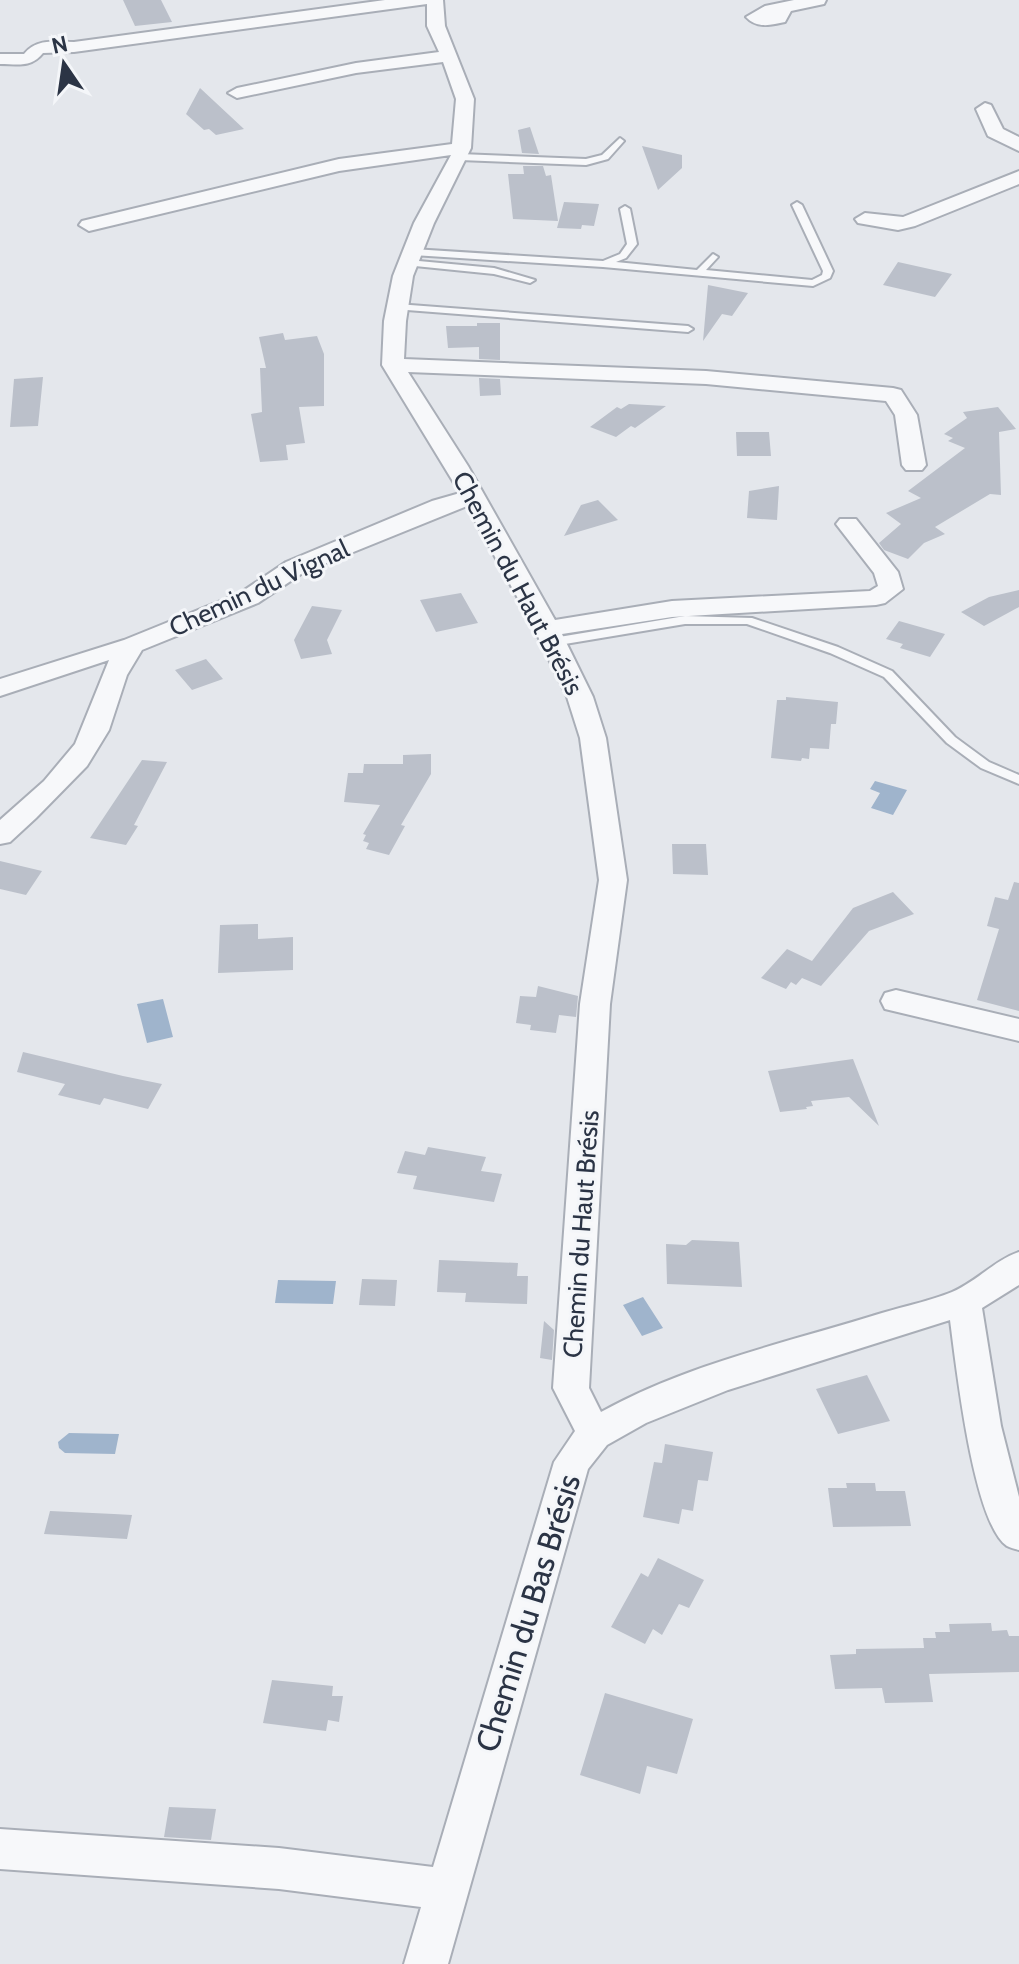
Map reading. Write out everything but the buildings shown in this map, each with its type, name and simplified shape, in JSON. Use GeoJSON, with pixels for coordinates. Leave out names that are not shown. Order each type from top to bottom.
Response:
{"type":"FeatureCollection","features":[{"type":"Feature","properties":{"kind":"street"},"geometry":{"type":"LineString","coordinates":[[0,59],[29,59],[38,48],[74,47],[423,0]]}},
{"type":"Feature","properties":{"kind":"street"},"geometry":{"type":"LineString","coordinates":[[435,0],[436,26],[465,99],[461,152],[410,257],[397,307],[393,365],[689,376],[814,384],[893,395],[906,415],[914,465]]}},
{"type":"Feature","properties":{"kind":"street"},"geometry":{"type":"LineString","coordinates":[[783,9],[818,0]]}},
{"type":"Feature","properties":{"kind":"street"},"geometry":{"type":"LineString","coordinates":[[237,93],[356,68],[449,56]]}},
{"type":"Feature","properties":{"kind":"street"},"geometry":{"type":"LineString","coordinates":[[985,109],[995,132],[1019,145]]}},
{"type":"Feature","properties":{"kind":"street"},"geometry":{"type":"LineString","coordinates":[[89,225],[339,165],[461,152]]}},
{"type":"Feature","properties":{"kind":"street"},"geometry":{"type":"LineString","coordinates":[[865,219],[898,224],[908,222],[1019,177]]}},
{"type":"Feature","properties":{"kind":"street","name":"Chemin du Haut Brésis"},"geometry":{"type":"LineString","coordinates":[[393,365],[550,635],[580,697],[593,738],[613,880],[595,1004],[571,1388],[594,1434]]}},
{"type":"Feature","properties":{"kind":"street","name":"Chemin du Vignal"},"geometry":{"type":"LineString","coordinates":[[0,688],[133,645],[249,598],[295,567],[440,506],[472,497]]}},
{"type":"Feature","properties":{"kind":"street"},"geometry":{"type":"LineString","coordinates":[[550,635],[672,609],[876,598],[891,589],[886,572],[848,524]]}},
{"type":"Feature","properties":{"kind":"street"},"geometry":{"type":"LineString","coordinates":[[0,835],[75,765],[96,731],[120,659],[133,645]]}},
{"type":"Feature","properties":{"kind":"street"},"geometry":{"type":"LineString","coordinates":[[896,1001],[1019,1030]]}},
{"type":"Feature","properties":{"kind":"street","name":"Chemin du Bas Brésis"},"geometry":{"type":"LineString","coordinates":[[426,1964],[445,1890],[572,1462],[594,1434],[633,1412],[720,1378],[964,1302],[1002,1280],[1019,1265]]}},
{"type":"Feature","properties":{"kind":"street"},"geometry":{"type":"LineString","coordinates":[[964,1302],[997,1494],[1011,1526],[1019,1534]]}},
{"type":"Feature","properties":{"kind":"street"},"geometry":{"type":"LineString","coordinates":[[0,1849],[244,1864],[370,1877],[445,1890]]}},
{"type":"Feature","properties":{"kind":"lane"},"geometry":{"type":"LineString","coordinates":[[461,152],[586,162],[605,157],[620,141]]}},
{"type":"Feature","properties":{"kind":"lane"},"geometry":{"type":"LineString","coordinates":[[410,257],[603,264],[813,283],[827,276],[826,262],[797,205]]}},
{"type":"Feature","properties":{"kind":"lane"},"geometry":{"type":"LineString","coordinates":[[603,264],[623,256],[632,244],[625,209]]}},
{"type":"Feature","properties":{"kind":"lane"},"geometry":{"type":"LineString","coordinates":[[410,257],[530,280]]}},
{"type":"Feature","properties":{"kind":"lane"},"geometry":{"type":"LineString","coordinates":[[700,272],[713,257]]}},
{"type":"Feature","properties":{"kind":"lane"},"geometry":{"type":"LineString","coordinates":[[397,307],[688,329]]}},
{"type":"Feature","properties":{"kind":"lane"},"geometry":{"type":"LineString","coordinates":[[550,635],[685,620],[748,620],[834,650],[888,674],[951,740],[985,765],[1019,780]]}},
{"type":"Feature","properties":{"kind":"water"},"geometry":{"type":"Polygon","coordinates":[[[875,781],[907,790],[893,815],[871,808],[880,793],[870,789],[875,781]]]}},
{"type":"Feature","properties":{"kind":"water"},"geometry":{"type":"Polygon","coordinates":[[[163,999],[173,1037],[147,1043],[137,1004],[163,999]]]}},
{"type":"Feature","properties":{"kind":"water"},"geometry":{"type":"Polygon","coordinates":[[[278,1280],[336,1281],[333,1304],[275,1303],[278,1280]]]}},
{"type":"Feature","properties":{"kind":"water"},"geometry":{"type":"Polygon","coordinates":[[[643,1297],[663,1328],[642,1336],[623,1305],[643,1297]]]}},
{"type":"Feature","properties":{"kind":"water"},"geometry":{"type":"Polygon","coordinates":[[[69,1433],[119,1434],[115,1454],[65,1453],[58,1442],[69,1433]]]}}]}
